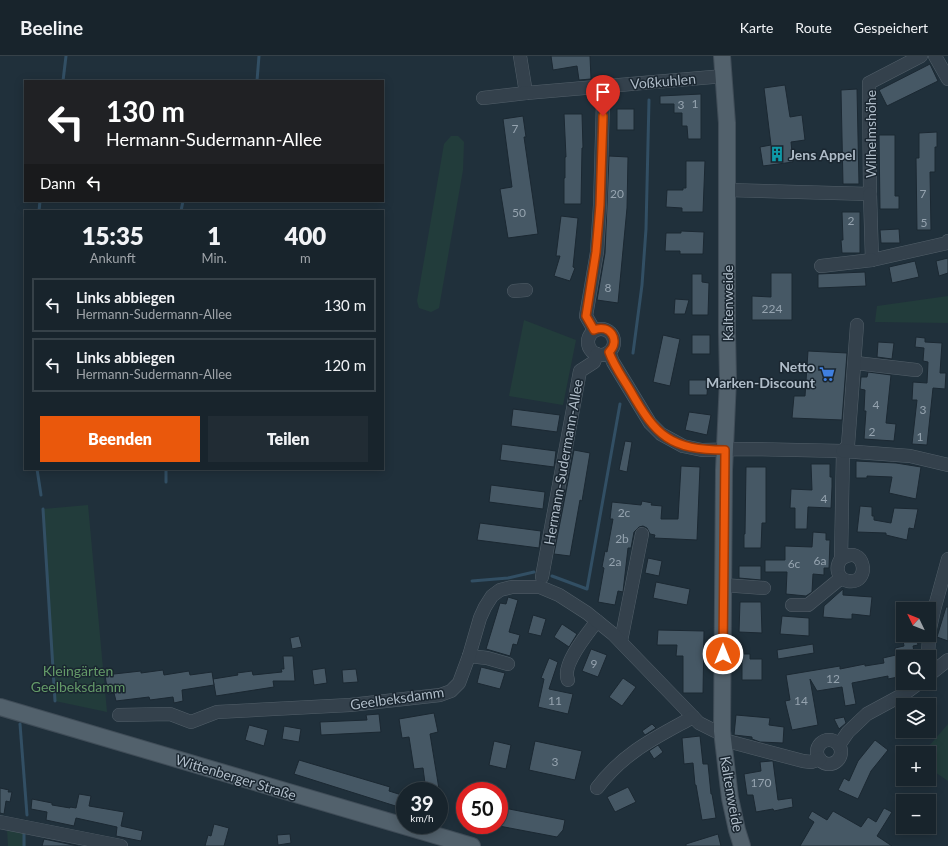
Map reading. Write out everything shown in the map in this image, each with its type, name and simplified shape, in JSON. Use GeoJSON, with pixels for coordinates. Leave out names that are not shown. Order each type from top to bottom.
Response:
{"type":"FeatureCollection","features":[{"type":"Feature","properties":{"kind":"main road","name":"Kaltenweide"},"geometry":{"type":"LineString","coordinates":[[722,56],[727,123],[728,378],[725,450],[723,585],[723,736],[730,798],[742,846]]}},
{"type":"Feature","properties":{"kind":"main road","name":"Wittenberger Straße"},"geometry":{"type":"LineString","coordinates":[[0,707],[472,846]]}},
{"type":"Feature","properties":{"kind":"street"},"geometry":{"type":"LineString","coordinates":[[520,56],[526,93]]}},
{"type":"Feature","properties":{"kind":"street","name":"Wilhelmshöhe"},"geometry":{"type":"LineString","coordinates":[[872,260],[869,83],[921,56]]}},
{"type":"Feature","properties":{"kind":"street"},"geometry":{"type":"LineString","coordinates":[[935,56],[948,79]]}},
{"type":"Feature","properties":{"kind":"street","name":"Voßkuhlen"},"geometry":{"type":"LineString","coordinates":[[483,98],[724,76]]}},
{"type":"Feature","properties":{"kind":"street"},"geometry":{"type":"LineString","coordinates":[[594,330],[586,316],[596,252],[600,205],[603,101]]}},
{"type":"Feature","properties":{"kind":"street","name":"Wilhelmshöhe"},"geometry":{"type":"LineString","coordinates":[[727,190],[870,194]]}},
{"type":"Feature","properties":{"kind":"street"},"geometry":{"type":"LineString","coordinates":[[821,266],[872,260],[948,243],[948,241]]}},
{"type":"Feature","properties":{"kind":"street"},"geometry":{"type":"LineString","coordinates":[[841,559],[844,451],[848,445],[856,363],[857,325]]}},
{"type":"Feature","properties":{"kind":"street"},"geometry":{"type":"LineString","coordinates":[[603,353],[614,346],[615,342],[612,334],[606,329],[602,328],[594,330],[589,336],[588,345],[590,349],[603,353],[613,362],[650,423],[661,434],[683,446],[702,450],[748,449],[844,451],[910,456],[948,465]]}},
{"type":"Feature","properties":{"kind":"street","name":"Hermann-Sudermann-Allee"},"geometry":{"type":"LineString","coordinates":[[542,577],[580,371],[594,362],[603,353]]}},
{"type":"Feature","properties":{"kind":"street"},"geometry":{"type":"LineString","coordinates":[[856,363],[916,370]]}},
{"type":"Feature","properties":{"kind":"street"},"geometry":{"type":"LineString","coordinates":[[621,641],[642,534]]}},
{"type":"Feature","properties":{"kind":"street"},"geometry":{"type":"LineString","coordinates":[[845,556],[855,556],[860,558],[864,568],[863,573],[856,580],[851,581],[841,578],[837,568],[841,559],[845,556]]}},
{"type":"Feature","properties":{"kind":"street"},"geometry":{"type":"LineString","coordinates":[[936,603],[948,559]]}},
{"type":"Feature","properties":{"kind":"street"},"geometry":{"type":"LineString","coordinates":[[792,605],[808,606],[841,578]]}},
{"type":"Feature","properties":{"kind":"street"},"geometry":{"type":"LineString","coordinates":[[723,585],[764,588]]}},
{"type":"Feature","properties":{"kind":"street","name":"Geelbeksdamm"},"geometry":{"type":"LineString","coordinates":[[119,715],[170,714],[191,722],[217,712],[350,705],[440,694],[451,691],[459,683],[485,607],[492,596],[500,590],[512,587],[540,587],[559,595],[597,621],[621,641],[699,723],[715,730],[723,736]]}},
{"type":"Feature","properties":{"kind":"street"},"geometry":{"type":"LineString","coordinates":[[568,680],[566,671],[569,662],[597,621]]}},
{"type":"Feature","properties":{"kind":"street"},"geometry":{"type":"LineString","coordinates":[[469,656],[487,658],[508,664]]}},
{"type":"Feature","properties":{"kind":"street"},"geometry":{"type":"LineString","coordinates":[[936,669],[948,660]]}},
{"type":"Feature","properties":{"kind":"street","name":"Kaltenweide"},"geometry":{"type":"LineString","coordinates":[[723,736],[731,742],[811,762],[820,759],[817,752],[822,742],[825,740],[833,740],[839,745],[848,732],[867,714],[909,690]]}},
{"type":"Feature","properties":{"kind":"street"},"geometry":{"type":"LineString","coordinates":[[597,788],[609,772],[633,751],[693,717]]}},
{"type":"Feature","properties":{"kind":"street"},"geometry":{"type":"LineString","coordinates":[[0,822],[120,846]]}},
{"type":"Feature","properties":{"kind":"green space"},"geometry":{"type":"Polygon","coordinates":[[[451,136],[458,136],[464,142],[463,170],[439,308],[431,312],[419,308],[417,301],[444,144],[451,136]]]}},
{"type":"Feature","properties":{"kind":"green space"},"geometry":{"type":"Polygon","coordinates":[[[948,296],[948,323],[875,322],[877,306],[948,296]]]}},
{"type":"Feature","properties":{"kind":"green space"},"geometry":{"type":"Polygon","coordinates":[[[524,320],[576,340],[563,405],[509,396],[524,320]]]}},
{"type":"Feature","properties":{"kind":"green space","name":"Kleingärten Geelbeksdamm"},"geometry":{"type":"Polygon","coordinates":[[[88,505],[107,712],[55,701],[43,509],[88,505]]]}},
{"type":"Feature","properties":{"kind":"green space"},"geometry":{"type":"Polygon","coordinates":[[[948,724],[948,781],[936,773],[936,746],[929,746],[948,724]]]}},
{"type":"Feature","properties":{"kind":"green space"},"geometry":{"type":"Polygon","coordinates":[[[7,829],[25,832],[26,846],[8,846],[7,829]]]}},
{"type":"Feature","properties":{"kind":"building"},"geometry":{"type":"Polygon","coordinates":[[[551,56],[590,56],[591,79],[579,80],[577,66],[553,70],[551,56]]]}},
{"type":"Feature","properties":{"kind":"building"},"geometry":{"type":"Polygon","coordinates":[[[930,64],[938,81],[887,106],[879,90],[930,64]]]}},
{"type":"Feature","properties":{"kind":"building"},"geometry":{"type":"Polygon","coordinates":[[[785,85],[790,117],[802,115],[805,140],[791,142],[793,162],[763,166],[760,147],[771,145],[764,88],[785,85]]]}},
{"type":"Feature","properties":{"kind":"building"},"geometry":{"type":"Polygon","coordinates":[[[857,89],[859,184],[843,184],[841,90],[857,89]]]}},
{"type":"Feature","properties":{"kind":"building"},"geometry":{"type":"Polygon","coordinates":[[[701,94],[701,139],[688,139],[687,126],[682,126],[682,113],[674,113],[674,104],[660,104],[660,96],[701,94]]]}},
{"type":"Feature","properties":{"kind":"building"},"geometry":{"type":"Polygon","coordinates":[[[617,109],[634,109],[634,130],[617,130],[617,109]]]}},
{"type":"Feature","properties":{"kind":"building"},"geometry":{"type":"Polygon","coordinates":[[[564,114],[582,114],[583,148],[581,204],[564,204],[566,157],[564,114]]]}},
{"type":"Feature","properties":{"kind":"building"},"geometry":{"type":"Polygon","coordinates":[[[523,116],[526,137],[524,137],[538,234],[508,238],[500,189],[512,187],[503,119],[523,116]]]}},
{"type":"Feature","properties":{"kind":"building"},"geometry":{"type":"Polygon","coordinates":[[[937,132],[937,147],[935,147],[935,172],[930,172],[931,230],[917,230],[916,158],[919,158],[919,133],[937,132]]]}},
{"type":"Feature","properties":{"kind":"building"},"geometry":{"type":"Polygon","coordinates":[[[879,135],[895,135],[895,196],[899,196],[899,209],[880,209],[879,135]]]}},
{"type":"Feature","properties":{"kind":"building"},"geometry":{"type":"Polygon","coordinates":[[[609,156],[628,157],[627,208],[618,303],[597,300],[605,253],[609,156]]]}},
{"type":"Feature","properties":{"kind":"building"},"geometry":{"type":"Polygon","coordinates":[[[686,161],[705,161],[703,212],[682,212],[682,208],[666,207],[667,190],[683,190],[683,188],[686,188],[686,161]]]}},
{"type":"Feature","properties":{"kind":"building"},"geometry":{"type":"Polygon","coordinates":[[[842,212],[860,212],[860,253],[842,253],[842,212]]]}},
{"type":"Feature","properties":{"kind":"building"},"geometry":{"type":"Polygon","coordinates":[[[561,216],[578,218],[573,267],[575,268],[570,281],[554,276],[560,256],[556,256],[561,216]]]}},
{"type":"Feature","properties":{"kind":"building"},"geometry":{"type":"Polygon","coordinates":[[[899,229],[900,243],[881,243],[880,230],[899,229]]]}},
{"type":"Feature","properties":{"kind":"building"},"geometry":{"type":"Polygon","coordinates":[[[681,231],[704,232],[703,254],[680,254],[680,251],[665,251],[666,233],[681,233],[681,231]]]}},
{"type":"Feature","properties":{"kind":"building"},"geometry":{"type":"Polygon","coordinates":[[[948,258],[948,273],[939,276],[936,261],[948,258]]]}},
{"type":"Feature","properties":{"kind":"building"},"geometry":{"type":"Polygon","coordinates":[[[915,261],[919,277],[892,283],[889,267],[915,261]]]}},
{"type":"Feature","properties":{"kind":"building"},"geometry":{"type":"Polygon","coordinates":[[[865,272],[866,286],[818,288],[818,274],[865,272]]]}},
{"type":"Feature","properties":{"kind":"building"},"geometry":{"type":"Polygon","coordinates":[[[771,273],[792,273],[792,320],[752,320],[752,296],[771,297],[771,273]]]}},
{"type":"Feature","properties":{"kind":"building"},"geometry":{"type":"Polygon","coordinates":[[[692,274],[702,274],[702,282],[709,283],[708,315],[692,315],[692,274]]]}},
{"type":"Feature","properties":{"kind":"building"},"geometry":{"type":"Polygon","coordinates":[[[675,299],[689,300],[685,314],[674,314],[675,299]]]}},
{"type":"Feature","properties":{"kind":"building"},"geometry":{"type":"Polygon","coordinates":[[[663,335],[680,339],[670,386],[653,382],[663,335]]]}},
{"type":"Feature","properties":{"kind":"building"},"geometry":{"type":"Polygon","coordinates":[[[692,335],[710,335],[710,354],[692,354],[692,335]]]}},
{"type":"Feature","properties":{"kind":"building"},"geometry":{"type":"Polygon","coordinates":[[[916,337],[925,338],[925,342],[942,343],[940,373],[946,373],[945,389],[933,388],[927,445],[912,444],[917,400],[912,400],[913,382],[927,383],[928,362],[923,361],[924,348],[915,347],[916,337]]]}},
{"type":"Feature","properties":{"kind":"building"},"geometry":{"type":"Polygon","coordinates":[[[878,342],[894,343],[892,359],[877,357],[878,342]]]}},
{"type":"Feature","properties":{"kind":"building","name":"Netto Marken-Discount"},"geometry":{"type":"Polygon","coordinates":[[[808,351],[847,353],[842,420],[792,418],[794,396],[805,396],[808,351]]]}},
{"type":"Feature","properties":{"kind":"building"},"geometry":{"type":"Polygon","coordinates":[[[868,372],[891,375],[886,423],[896,424],[894,441],[864,439],[866,411],[864,411],[865,390],[860,389],[861,377],[867,377],[868,372]]]}},
{"type":"Feature","properties":{"kind":"building"},"geometry":{"type":"Polygon","coordinates":[[[689,380],[708,380],[707,395],[689,395],[689,380]]]}},
{"type":"Feature","properties":{"kind":"building"},"geometry":{"type":"Polygon","coordinates":[[[513,409],[560,415],[557,432],[511,426],[513,409]]]}},
{"type":"Feature","properties":{"kind":"building"},"geometry":{"type":"Polygon","coordinates":[[[689,412],[711,415],[707,435],[685,430],[689,412]]]}},
{"type":"Feature","properties":{"kind":"building"},"geometry":{"type":"Polygon","coordinates":[[[625,441],[632,442],[627,472],[619,470],[625,441]]]}},
{"type":"Feature","properties":{"kind":"building"},"geometry":{"type":"Polygon","coordinates":[[[502,444],[556,451],[554,467],[500,460],[502,444]]]}},
{"type":"Feature","properties":{"kind":"building"},"geometry":{"type":"Polygon","coordinates":[[[574,450],[590,453],[582,501],[580,500],[570,556],[554,554],[574,450]]]}},
{"type":"Feature","properties":{"kind":"building"},"geometry":{"type":"Polygon","coordinates":[[[856,461],[896,463],[921,467],[916,499],[889,493],[892,477],[867,476],[867,478],[856,478],[856,461]]]}},
{"type":"Feature","properties":{"kind":"building"},"geometry":{"type":"Polygon","coordinates":[[[811,464],[830,464],[830,477],[832,477],[831,508],[808,507],[807,529],[795,529],[795,508],[790,508],[791,489],[812,490],[811,464]]]}},
{"type":"Feature","properties":{"kind":"building"},"geometry":{"type":"Polygon","coordinates":[[[681,466],[700,467],[697,540],[654,538],[655,535],[650,534],[647,528],[643,526],[639,527],[634,532],[631,548],[628,548],[623,592],[618,591],[615,605],[598,602],[604,568],[602,567],[605,551],[607,552],[613,519],[610,519],[612,502],[641,505],[642,501],[652,503],[651,505],[662,506],[661,519],[678,519],[681,466]]]}},
{"type":"Feature","properties":{"kind":"building"},"geometry":{"type":"Polygon","coordinates":[[[746,467],[766,467],[766,523],[762,523],[761,548],[744,548],[746,467]]]}},
{"type":"Feature","properties":{"kind":"building"},"geometry":{"type":"Polygon","coordinates":[[[491,485],[545,492],[543,509],[489,502],[491,485]]]}},
{"type":"Feature","properties":{"kind":"building"},"geometry":{"type":"Polygon","coordinates":[[[860,506],[872,507],[872,516],[874,516],[874,520],[891,523],[894,508],[918,509],[914,529],[909,528],[907,540],[886,535],[886,533],[857,532],[860,506]]]}},
{"type":"Feature","properties":{"kind":"building"},"geometry":{"type":"Polygon","coordinates":[[[480,523],[541,531],[539,548],[477,540],[480,523]]]}},
{"type":"Feature","properties":{"kind":"building"},"geometry":{"type":"Polygon","coordinates":[[[813,532],[826,533],[826,540],[830,540],[829,568],[824,568],[824,575],[813,574],[812,592],[806,596],[786,594],[787,572],[765,572],[765,560],[785,560],[785,546],[812,547],[813,532]]]}},
{"type":"Feature","properties":{"kind":"building"},"geometry":{"type":"Polygon","coordinates":[[[648,558],[662,561],[659,576],[645,573],[648,558]]]}},
{"type":"Feature","properties":{"kind":"building"},"geometry":{"type":"Polygon","coordinates":[[[739,566],[761,566],[761,580],[739,578],[739,566]]]}},
{"type":"Feature","properties":{"kind":"building"},"geometry":{"type":"Polygon","coordinates":[[[656,582],[690,589],[687,605],[653,598],[656,582]]]}},
{"type":"Feature","properties":{"kind":"building"},"geometry":{"type":"Polygon","coordinates":[[[843,589],[843,595],[872,597],[870,616],[852,614],[852,619],[823,617],[824,606],[843,589]]]}},
{"type":"Feature","properties":{"kind":"building"},"geometry":{"type":"Polygon","coordinates":[[[508,597],[518,600],[509,632],[520,635],[517,645],[513,644],[510,656],[486,649],[500,603],[506,604],[508,597]]]}},
{"type":"Feature","properties":{"kind":"building"},"geometry":{"type":"Polygon","coordinates":[[[740,602],[761,602],[762,633],[739,632],[740,602]]]}},
{"type":"Feature","properties":{"kind":"building"},"geometry":{"type":"Polygon","coordinates":[[[946,607],[948,607],[948,641],[937,637],[946,607]]]}},
{"type":"Feature","properties":{"kind":"building"},"geometry":{"type":"Polygon","coordinates":[[[533,615],[546,619],[541,636],[528,633],[533,615]]]}},
{"type":"Feature","properties":{"kind":"building"},"geometry":{"type":"Polygon","coordinates":[[[782,616],[809,618],[809,636],[780,634],[782,616]]]}},
{"type":"Feature","properties":{"kind":"building"},"geometry":{"type":"Polygon","coordinates":[[[562,624],[577,634],[569,647],[554,637],[562,624]]]}},
{"type":"Feature","properties":{"kind":"building"},"geometry":{"type":"Polygon","coordinates":[[[658,630],[704,631],[703,693],[683,693],[683,656],[676,656],[677,645],[657,645],[658,630]]]}},
{"type":"Feature","properties":{"kind":"building"},"geometry":{"type":"Polygon","coordinates":[[[299,636],[302,647],[292,649],[290,638],[299,636]]]}},
{"type":"Feature","properties":{"kind":"building"},"geometry":{"type":"Polygon","coordinates":[[[903,642],[917,642],[918,645],[913,646],[914,650],[896,650],[896,655],[895,648],[904,646],[903,642]]]}},
{"type":"Feature","properties":{"kind":"building"},"geometry":{"type":"Polygon","coordinates":[[[813,644],[814,653],[778,659],[777,650],[813,644]]]}},
{"type":"Feature","properties":{"kind":"building"},"geometry":{"type":"Polygon","coordinates":[[[591,649],[607,655],[598,677],[582,671],[591,649]]]}},
{"type":"Feature","properties":{"kind":"building"},"geometry":{"type":"Polygon","coordinates":[[[742,654],[750,654],[750,659],[762,659],[762,680],[742,680],[742,654]]]}},
{"type":"Feature","properties":{"kind":"building"},"geometry":{"type":"Polygon","coordinates":[[[896,655],[896,677],[888,679],[888,676],[852,683],[856,704],[845,706],[842,687],[817,691],[810,679],[818,725],[792,730],[785,701],[790,700],[786,675],[840,666],[840,669],[865,664],[865,666],[884,663],[883,658],[896,655]]]}},
{"type":"Feature","properties":{"kind":"building"},"geometry":{"type":"Polygon","coordinates":[[[283,656],[293,656],[295,681],[273,681],[274,687],[216,696],[213,679],[252,671],[253,675],[282,672],[281,669],[284,669],[283,656]]]}},
{"type":"Feature","properties":{"kind":"building"},"geometry":{"type":"Polygon","coordinates":[[[549,658],[558,662],[549,689],[573,694],[568,714],[538,707],[544,679],[541,678],[549,658]]]}},
{"type":"Feature","properties":{"kind":"building"},"geometry":{"type":"Polygon","coordinates":[[[481,667],[505,673],[500,689],[477,683],[481,667]]]}},
{"type":"Feature","properties":{"kind":"building"},"geometry":{"type":"Polygon","coordinates":[[[325,668],[327,683],[314,685],[312,670],[325,668]]]}},
{"type":"Feature","properties":{"kind":"building"},"geometry":{"type":"Polygon","coordinates":[[[356,669],[358,682],[343,683],[342,670],[356,669]]]}},
{"type":"Feature","properties":{"kind":"building"},"geometry":{"type":"Polygon","coordinates":[[[163,670],[164,675],[189,671],[190,675],[212,672],[214,685],[182,690],[183,701],[174,703],[173,697],[150,700],[149,697],[116,701],[114,693],[108,694],[105,675],[163,670]]]}},
{"type":"Feature","properties":{"kind":"building"},"geometry":{"type":"Polygon","coordinates":[[[623,678],[636,687],[622,706],[609,697],[623,678]]]}},
{"type":"Feature","properties":{"kind":"building"},"geometry":{"type":"Polygon","coordinates":[[[434,713],[438,732],[430,734],[438,782],[425,782],[423,768],[414,769],[409,737],[402,738],[399,719],[434,713]]]}},
{"type":"Feature","properties":{"kind":"building"},"geometry":{"type":"Polygon","coordinates":[[[379,714],[381,732],[321,735],[320,722],[367,720],[366,715],[379,714]]]}},
{"type":"Feature","properties":{"kind":"building"},"geometry":{"type":"Polygon","coordinates":[[[736,715],[770,718],[769,725],[784,727],[783,743],[760,742],[752,739],[752,737],[734,735],[736,715]]]}},
{"type":"Feature","properties":{"kind":"building"},"geometry":{"type":"Polygon","coordinates":[[[844,717],[846,723],[839,729],[834,719],[844,717]]]}},
{"type":"Feature","properties":{"kind":"building"},"geometry":{"type":"Polygon","coordinates":[[[652,724],[656,728],[645,735],[642,731],[652,724]]]}},
{"type":"Feature","properties":{"kind":"building"},"geometry":{"type":"Polygon","coordinates":[[[249,725],[268,730],[264,746],[245,740],[249,725]]]}},
{"type":"Feature","properties":{"kind":"building"},"geometry":{"type":"Polygon","coordinates":[[[284,726],[301,729],[299,742],[282,739],[284,726]]]}},
{"type":"Feature","properties":{"kind":"building"},"geometry":{"type":"Polygon","coordinates":[[[700,736],[703,764],[708,764],[711,794],[716,818],[702,820],[695,785],[693,763],[684,764],[682,738],[700,736]]]}},
{"type":"Feature","properties":{"kind":"building"},"geometry":{"type":"Polygon","coordinates":[[[875,740],[888,750],[871,771],[858,799],[838,790],[844,778],[849,781],[858,761],[875,740]]]}},
{"type":"Feature","properties":{"kind":"building"},"geometry":{"type":"Polygon","coordinates":[[[494,741],[511,745],[506,769],[489,765],[494,741]]]}},
{"type":"Feature","properties":{"kind":"building"},"geometry":{"type":"Polygon","coordinates":[[[535,741],[582,751],[575,780],[529,770],[535,741]]]}},
{"type":"Feature","properties":{"kind":"building"},"geometry":{"type":"Polygon","coordinates":[[[658,745],[663,752],[654,759],[649,751],[658,745]]]}},
{"type":"Feature","properties":{"kind":"building"},"geometry":{"type":"Polygon","coordinates":[[[299,760],[390,787],[389,791],[396,793],[396,806],[294,774],[299,760]]]}},
{"type":"Feature","properties":{"kind":"building"},"geometry":{"type":"Polygon","coordinates":[[[773,761],[778,800],[792,798],[793,807],[774,811],[773,809],[756,812],[753,795],[747,795],[744,774],[761,771],[760,762],[773,761]]]}},
{"type":"Feature","properties":{"kind":"building"},"geometry":{"type":"Polygon","coordinates":[[[628,787],[636,802],[615,812],[607,797],[628,787]]]}},
{"type":"Feature","properties":{"kind":"building"},"geometry":{"type":"Polygon","coordinates":[[[0,788],[9,790],[8,792],[12,792],[10,802],[6,801],[4,814],[0,813],[0,788]]]}},
{"type":"Feature","properties":{"kind":"building"},"geometry":{"type":"Polygon","coordinates":[[[79,794],[91,796],[89,806],[124,812],[121,826],[143,831],[141,841],[116,836],[117,827],[76,818],[74,826],[46,820],[47,812],[31,809],[32,799],[52,803],[52,805],[76,808],[79,794]]]}},
{"type":"Feature","properties":{"kind":"building"},"geometry":{"type":"Polygon","coordinates":[[[884,808],[892,812],[877,836],[892,846],[800,846],[814,822],[808,818],[812,811],[827,820],[833,811],[861,827],[868,817],[876,822],[884,808]]]}},
{"type":"Feature","properties":{"kind":"building"},"geometry":{"type":"Polygon","coordinates":[[[508,809],[565,820],[563,830],[557,837],[508,828],[508,809]]]}},
{"type":"Feature","properties":{"kind":"building"},"geometry":{"type":"Polygon","coordinates":[[[214,824],[229,828],[224,846],[205,846],[208,835],[211,836],[214,824]]]}},
{"type":"Feature","properties":{"kind":"building"},"geometry":{"type":"Polygon","coordinates":[[[290,834],[291,843],[278,845],[277,835],[290,834]]]}},
{"type":"Feature","properties":{"kind":"building"},"geometry":{"type":"Polygon","coordinates":[[[718,834],[721,846],[686,846],[686,844],[718,834]]]}},
{"type":"Feature","properties":{"kind":"building"},"geometry":{"type":"Polygon","coordinates":[[[44,839],[78,846],[42,846],[44,839]]]}},
{"type":"Feature","properties":{"kind":"waterway"},"geometry":{"type":"LineString","coordinates":[[63,80],[66,56]]}},
{"type":"Feature","properties":{"kind":"waterway"},"geometry":{"type":"LineString","coordinates":[[257,80],[259,56]]}},
{"type":"Feature","properties":{"kind":"waterway"},"geometry":{"type":"LineString","coordinates":[[633,353],[642,285],[646,229],[649,100]]}},
{"type":"Feature","properties":{"kind":"waterway"},"geometry":{"type":"LineString","coordinates":[[39,210],[40,202]]}},
{"type":"Feature","properties":{"kind":"waterway"},"geometry":{"type":"LineString","coordinates":[[181,210],[183,202]]}},
{"type":"Feature","properties":{"kind":"waterway"},"geometry":{"type":"LineString","coordinates":[[552,576],[587,589],[620,404]]}},
{"type":"Feature","properties":{"kind":"waterway"},"geometry":{"type":"LineString","coordinates":[[37,470],[41,495]]}},
{"type":"Feature","properties":{"kind":"waterway"},"geometry":{"type":"LineString","coordinates":[[166,470],[166,482]]}},
{"type":"Feature","properties":{"kind":"waterway"},"geometry":{"type":"LineString","coordinates":[[43,509],[55,701]]}},
{"type":"Feature","properties":{"kind":"waterway"},"geometry":{"type":"LineString","coordinates":[[472,581],[508,578],[534,572]]}},
{"type":"Feature","properties":{"kind":"waterway"},"geometry":{"type":"LineString","coordinates":[[20,724],[27,815]]}},
{"type":"Feature","properties":{"kind":"waterway"},"geometry":{"type":"LineString","coordinates":[[24,833],[24,846]]}},
{"type":"Feature","properties":{"kind":"place","name":"Jens Appel"},"geometry":{"type":"Point","coordinates":[777,154]}},
{"type":"Feature","properties":{"kind":"place","name":"Netto Marken-Discount"},"geometry":{"type":"Point","coordinates":[827,374]}},
{"type":"Feature","properties":{"kind":"route"},"geometry":{"type":"LineString","coordinates":[[603,116],[600,205],[596,252],[589,300],[586,307],[586,316],[594,330],[602,328],[610,331],[612,334],[615,342],[612,350],[609,352],[613,362],[641,410],[650,423],[661,434],[683,446],[702,450],[725,450],[723,654]]}}]}
